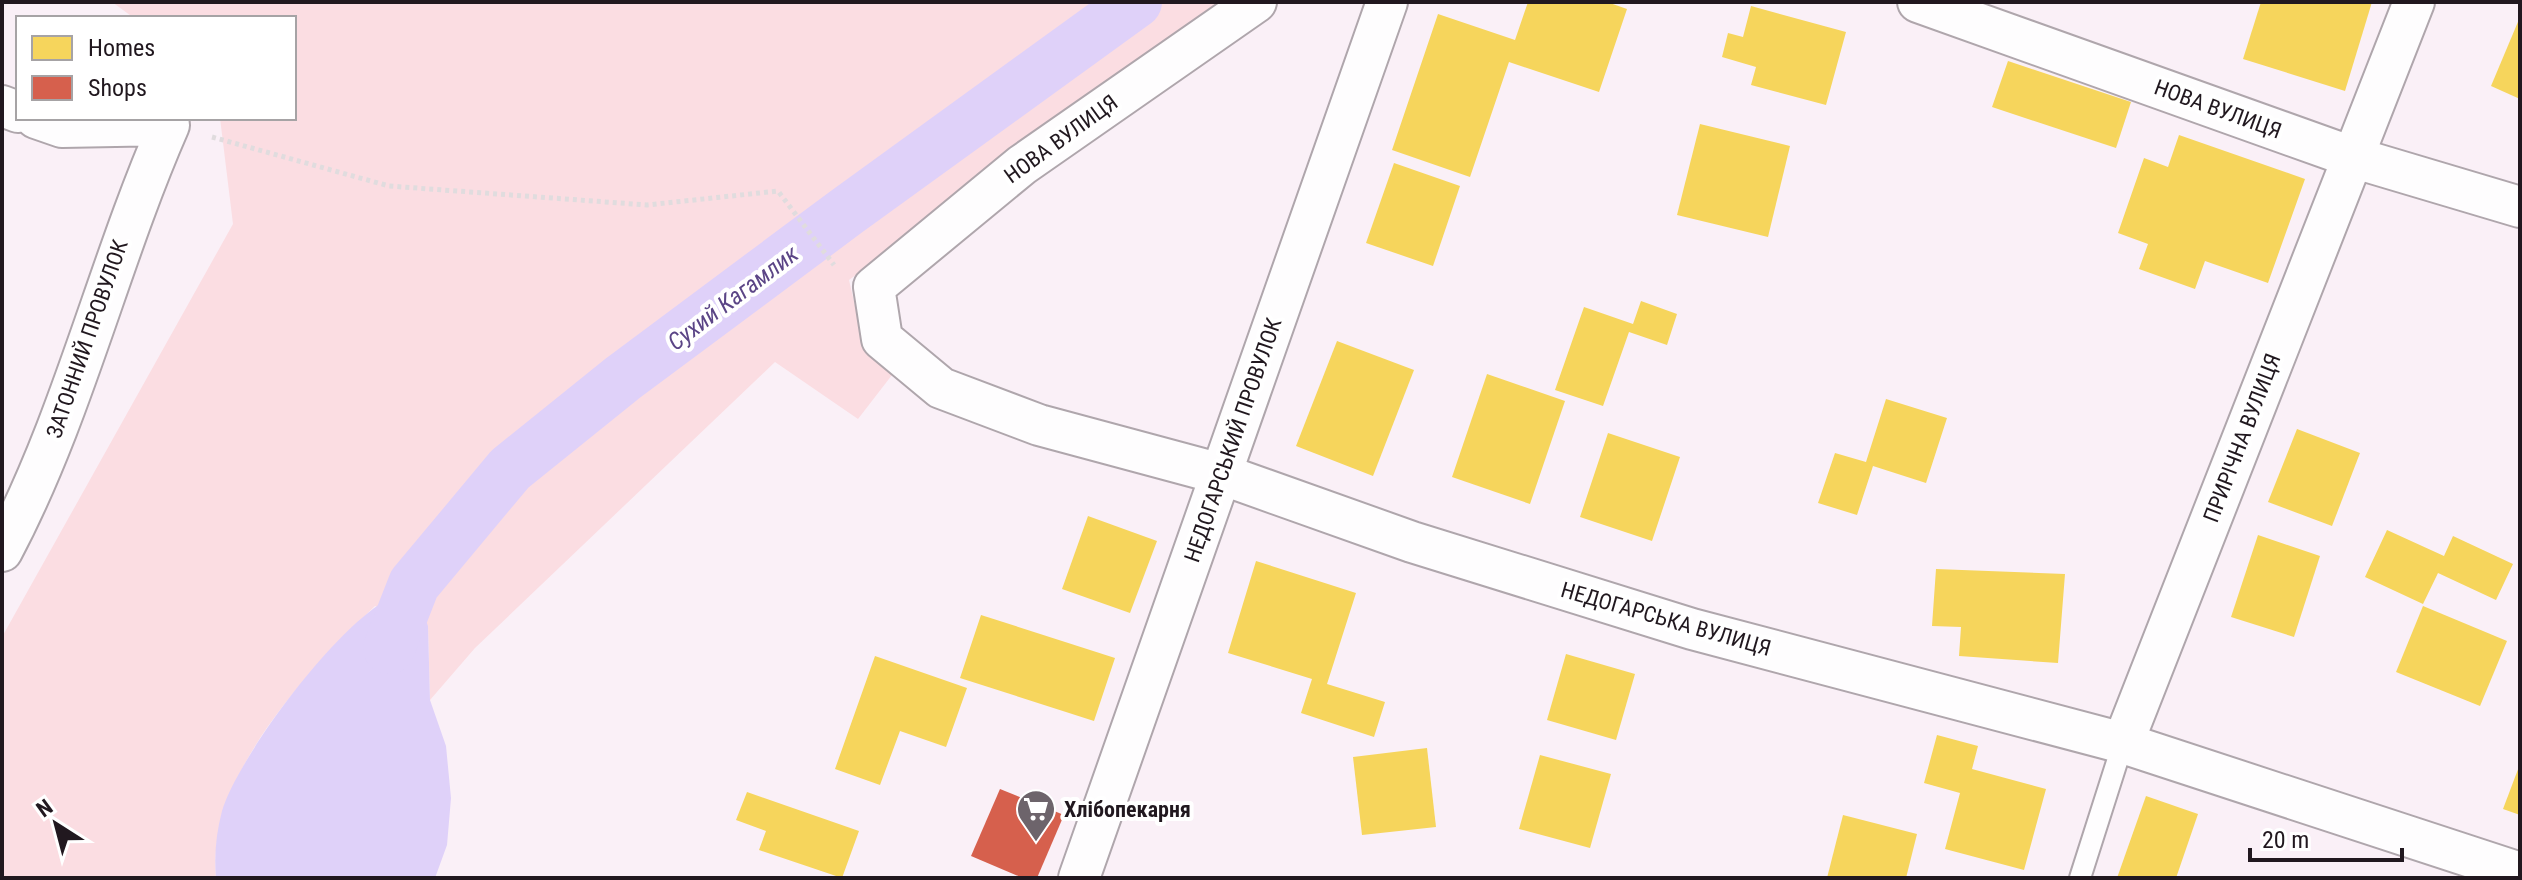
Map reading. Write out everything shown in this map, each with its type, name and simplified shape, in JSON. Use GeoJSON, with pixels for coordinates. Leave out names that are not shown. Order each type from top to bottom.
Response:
{"type":"FeatureCollection","features":[{"type":"Feature","properties":{"kind":"street","name":"НОВА ВУЛИЦЯ"},"geometry":{"type":"LineString","coordinates":[[874,287],[1022,165],[1256,2]]}},
{"type":"Feature","properties":{"kind":"street","name":"НЕДОГАРСЬКИЙ ПРОВУЛОК"},"geometry":{"type":"LineString","coordinates":[[1079,878],[1387,2]]}},
{"type":"Feature","properties":{"kind":"street","name":"НОВА ВУЛИЦЯ"},"geometry":{"type":"LineString","coordinates":[[1918,2],[2352,157],[2520,207]]}},
{"type":"Feature","properties":{"kind":"street","name":"ПРИРІЧНА ВУЛИЦЯ"},"geometry":{"type":"LineString","coordinates":[[2123,743],[2414,2]]}},
{"type":"Feature","properties":{"kind":"street"},"geometry":{"type":"LineString","coordinates":[[42,120],[62,127],[169,125]]}},
{"type":"Feature","properties":{"kind":"street","name":"ЗАТОННИЙ ПРОВУЛОК"},"geometry":{"type":"LineString","coordinates":[[2,551],[33,493],[136,201],[169,125]]}},
{"type":"Feature","properties":{"kind":"street","name":"НЕДОГАРСЬКА ВУЛИЦЯ"},"geometry":{"type":"LineString","coordinates":[[874,287],[882,339],[941,388],[1039,425],[1221,474],[1412,542],[1692,629],[2123,743],[2520,873]]}},
{"type":"Feature","properties":{"kind":"lane","name":"ПРИРІЧНА ВУЛИЦЯ"},"geometry":{"type":"LineString","coordinates":[[2080,878],[2123,743]]}},
{"type":"Feature","properties":{"kind":"path"},"geometry":{"type":"LineString","coordinates":[[169,125],[389,186],[647,205],[778,191],[836,267]]}},
{"type":"Feature","properties":{"kind":"shaded area"},"geometry":{"type":"Polygon","coordinates":[[[112,2],[1223,2],[849,280],[860,327],[892,375],[858,419],[775,362],[475,648],[430,700],[428,626],[375,606],[292,695],[244,765],[227,802],[217,840],[216,878],[2,878],[2,637],[233,224],[220,120],[296,120],[296,16],[131,16],[112,2]]]}},
{"type":"Feature","properties":{"kind":"shaded area"},"geometry":{"type":"Polygon","coordinates":[[[409,590],[418,599],[428,626],[430,700],[446,746],[451,798],[447,845],[435,878],[216,878],[216,844],[222,811],[232,786],[273,720],[329,650],[358,621],[385,600],[409,590]]]}},
{"type":"Feature","properties":{"kind":"building: Homes"},"geometry":{"type":"Polygon","coordinates":[[[1528,2],[1607,2],[1627,9],[1599,92],[1509,62],[1470,177],[1392,150],[1438,14],[1515,40],[1528,2]]]}},
{"type":"Feature","properties":{"kind":"building: Homes"},"geometry":{"type":"Polygon","coordinates":[[[2261,2],[2372,2],[2345,91],[2243,59],[2261,2]]]}},
{"type":"Feature","properties":{"kind":"building: Homes"},"geometry":{"type":"Polygon","coordinates":[[[1751,6],[1846,32],[1826,105],[1751,85],[1756,67],[1722,57],[1728,33],[1743,37],[1751,6]]]}},
{"type":"Feature","properties":{"kind":"building: Homes"},"geometry":{"type":"Polygon","coordinates":[[[2520,17],[2520,99],[2491,86],[2520,17]]]}},
{"type":"Feature","properties":{"kind":"building: Homes"},"geometry":{"type":"Polygon","coordinates":[[[2008,61],[2131,102],[2116,148],[1992,107],[2008,61]]]}},
{"type":"Feature","properties":{"kind":"building: Homes"},"geometry":{"type":"Polygon","coordinates":[[[1700,124],[1790,146],[1768,237],[1677,215],[1700,124]]]}},
{"type":"Feature","properties":{"kind":"building: Homes"},"geometry":{"type":"Polygon","coordinates":[[[2179,135],[2305,179],[2268,283],[2205,261],[2195,289],[2139,269],[2148,244],[2118,233],[2144,158],[2168,167],[2179,135]]]}},
{"type":"Feature","properties":{"kind":"building: Homes"},"geometry":{"type":"Polygon","coordinates":[[[1394,163],[1460,186],[1433,266],[1366,243],[1394,163]]]}},
{"type":"Feature","properties":{"kind":"building: Homes"},"geometry":{"type":"Polygon","coordinates":[[[1641,301],[1677,314],[1667,345],[1629,332],[1603,406],[1555,390],[1584,307],[1633,324],[1641,301]]]}},
{"type":"Feature","properties":{"kind":"building: Homes"},"geometry":{"type":"Polygon","coordinates":[[[1337,341],[1414,370],[1373,476],[1296,446],[1337,341]]]}},
{"type":"Feature","properties":{"kind":"building: Homes"},"geometry":{"type":"Polygon","coordinates":[[[1487,374],[1565,401],[1530,504],[1452,477],[1487,374]]]}},
{"type":"Feature","properties":{"kind":"building: Homes"},"geometry":{"type":"Polygon","coordinates":[[[1886,399],[1947,418],[1926,483],[1873,466],[1857,515],[1818,503],[1835,453],[1866,462],[1886,399]]]}},
{"type":"Feature","properties":{"kind":"building: Homes"},"geometry":{"type":"Polygon","coordinates":[[[2297,429],[2360,453],[2332,526],[2268,502],[2297,429]]]}},
{"type":"Feature","properties":{"kind":"building: Homes"},"geometry":{"type":"Polygon","coordinates":[[[1608,433],[1680,457],[1652,541],[1580,517],[1608,433]]]}},
{"type":"Feature","properties":{"kind":"building: Homes"},"geometry":{"type":"Polygon","coordinates":[[[1088,516],[1157,541],[1130,613],[1062,589],[1088,516]]]}},
{"type":"Feature","properties":{"kind":"building: Homes"},"geometry":{"type":"Polygon","coordinates":[[[2387,530],[2444,556],[2453,536],[2513,564],[2496,600],[2438,573],[2423,604],[2365,577],[2387,530]]]}},
{"type":"Feature","properties":{"kind":"building: Homes"},"geometry":{"type":"Polygon","coordinates":[[[2258,535],[2320,556],[2294,637],[2231,617],[2258,535]]]}},
{"type":"Feature","properties":{"kind":"building: Homes"},"geometry":{"type":"Polygon","coordinates":[[[1256,561],[1356,593],[1327,684],[1385,702],[1374,737],[1301,713],[1312,679],[1228,653],[1256,561]]]}},
{"type":"Feature","properties":{"kind":"building: Homes"},"geometry":{"type":"Polygon","coordinates":[[[1936,569],[2065,574],[2058,663],[1959,656],[1961,627],[1932,626],[1936,569]]]}},
{"type":"Feature","properties":{"kind":"building: Homes"},"geometry":{"type":"Polygon","coordinates":[[[2423,606],[2507,641],[2480,706],[2396,672],[2423,606]]]}},
{"type":"Feature","properties":{"kind":"building: Homes"},"geometry":{"type":"Polygon","coordinates":[[[981,615],[1115,658],[1094,721],[960,678],[981,615]]]}},
{"type":"Feature","properties":{"kind":"building: Homes"},"geometry":{"type":"Polygon","coordinates":[[[1566,654],[1635,674],[1616,740],[1547,720],[1566,654]]]}},
{"type":"Feature","properties":{"kind":"building: Homes"},"geometry":{"type":"Polygon","coordinates":[[[875,656],[967,688],[946,747],[900,731],[880,785],[835,769],[875,656]]]}},
{"type":"Feature","properties":{"kind":"building: Homes"},"geometry":{"type":"Polygon","coordinates":[[[1937,735],[1978,746],[1972,769],[2046,789],[2024,870],[1945,849],[1960,793],[1924,783],[1937,735]]]}},
{"type":"Feature","properties":{"kind":"building: Homes"},"geometry":{"type":"Polygon","coordinates":[[[1427,748],[1436,827],[1362,835],[1353,757],[1427,748]]]}},
{"type":"Feature","properties":{"kind":"building: Homes"},"geometry":{"type":"Polygon","coordinates":[[[1540,755],[1611,774],[1590,848],[1519,829],[1540,755]]]}},
{"type":"Feature","properties":{"kind":"building: Homes"},"geometry":{"type":"Polygon","coordinates":[[[2520,764],[2520,815],[2503,809],[2520,764]]]}},
{"type":"Feature","properties":{"kind":"building: Homes"},"geometry":{"type":"Polygon","coordinates":[[[747,792],[859,831],[842,878],[759,850],[766,831],[736,820],[747,792]]]}},
{"type":"Feature","properties":{"kind":"building: Homes"},"geometry":{"type":"Polygon","coordinates":[[[2146,796],[2198,814],[2176,878],[2117,878],[2146,796]]]}},
{"type":"Feature","properties":{"kind":"building: Homes"},"geometry":{"type":"Polygon","coordinates":[[[1843,815],[1917,834],[1906,878],[1827,878],[1843,815]]]}},
{"type":"Feature","properties":{"kind":"building: Shops"},"geometry":{"type":"Polygon","coordinates":[[[1000,789],[1064,815],[1037,878],[1023,878],[971,856],[1000,789]]]}},
{"type":"Feature","properties":{"kind":"waterway","name":"Сухий Кагамлик"},"geometry":{"type":"LineString","coordinates":[[389,648],[414,584],[510,469],[623,378],[1136,2]]}},
{"type":"Feature","properties":{"kind":"place","name":"Хлібопекарня"},"geometry":{"type":"Point","coordinates":[1036,843]}}]}
